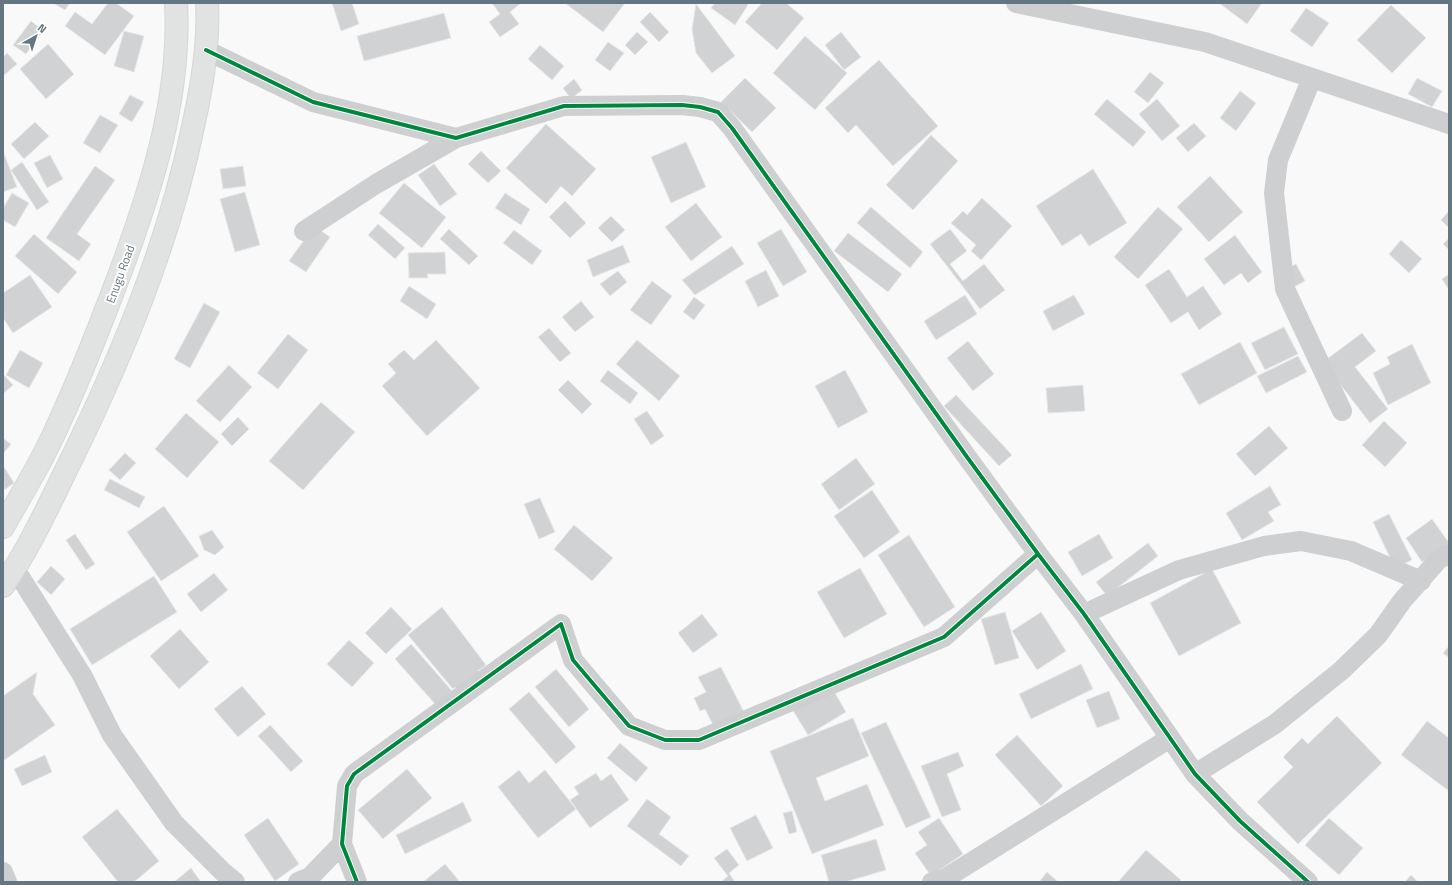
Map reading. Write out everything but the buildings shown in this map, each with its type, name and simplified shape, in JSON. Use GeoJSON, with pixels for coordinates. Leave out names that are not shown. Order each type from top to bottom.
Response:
{"type":"FeatureCollection","features":[{"type":"Feature","properties":{"kind":"main road","name":"Enugu Road"},"geometry":{"type":"LineString","coordinates":[[3,527],[51,440],[101,324],[136,231],[158,158],[173,80],[177,25],[176,3]]}},
{"type":"Feature","properties":{"kind":"main road"},"geometry":{"type":"LineString","coordinates":[[9,577],[51,502],[100,400],[131,326],[162,242],[185,166],[202,87],[208,23],[207,3]]}},
{"type":"Feature","properties":{"kind":"street"},"geometry":{"type":"LineString","coordinates":[[1016,3],[1205,42],[1449,124]]}},
{"type":"Feature","properties":{"kind":"street"},"geometry":{"type":"LineString","coordinates":[[206,50],[313,102],[456,138]]}},
{"type":"Feature","properties":{"kind":"street"},"geometry":{"type":"LineString","coordinates":[[1312,78],[1278,160],[1274,193],[1285,289],[1342,411]]}},
{"type":"Feature","properties":{"kind":"street"},"geometry":{"type":"LineString","coordinates":[[304,231],[376,184],[456,138],[564,106],[682,105],[700,107],[718,112],[732,128],[1038,554],[1084,614],[1195,774],[1240,821],[1308,882]]}},
{"type":"Feature","properties":{"kind":"street"},"geometry":{"type":"LineString","coordinates":[[1084,614],[1179,570],[1264,546],[1301,541],[1351,551],[1421,582]]}},
{"type":"Feature","properties":{"kind":"street"},"geometry":{"type":"LineString","coordinates":[[357,882],[342,844],[347,786],[354,774],[561,624],[573,660],[629,726],[665,740],[699,740],[944,637],[1038,554]]}},
{"type":"Feature","properties":{"kind":"street"},"geometry":{"type":"LineString","coordinates":[[1195,774],[1275,724],[1342,670],[1378,635],[1402,601],[1421,582],[1439,559],[1449,554]]}},
{"type":"Feature","properties":{"kind":"street"},"geometry":{"type":"LineString","coordinates":[[9,577],[82,675],[112,735],[174,823],[235,882]]}},
{"type":"Feature","properties":{"kind":"street"},"geometry":{"type":"LineString","coordinates":[[932,882],[946,878],[1170,738]]}},
{"type":"Feature","properties":{"kind":"street"},"geometry":{"type":"LineString","coordinates":[[298,882],[310,877],[342,844]]}},
{"type":"Feature","properties":{"kind":"street"},"geometry":{"type":"LineString","coordinates":[[3,872],[7,882]]}},
{"type":"Feature","properties":{"kind":"cycle path"},"geometry":{"type":"LineString","coordinates":[[206,50],[313,102],[456,138],[564,106],[682,105],[700,107],[718,112],[732,128],[967,457],[1084,614],[1195,774],[1240,821],[1308,882]]}},
{"type":"Feature","properties":{"kind":"cycle path"},"geometry":{"type":"LineString","coordinates":[[357,882],[342,844],[347,786],[354,774],[561,624],[573,660],[629,726],[665,740],[699,740],[944,637],[1038,554]]}}]}
